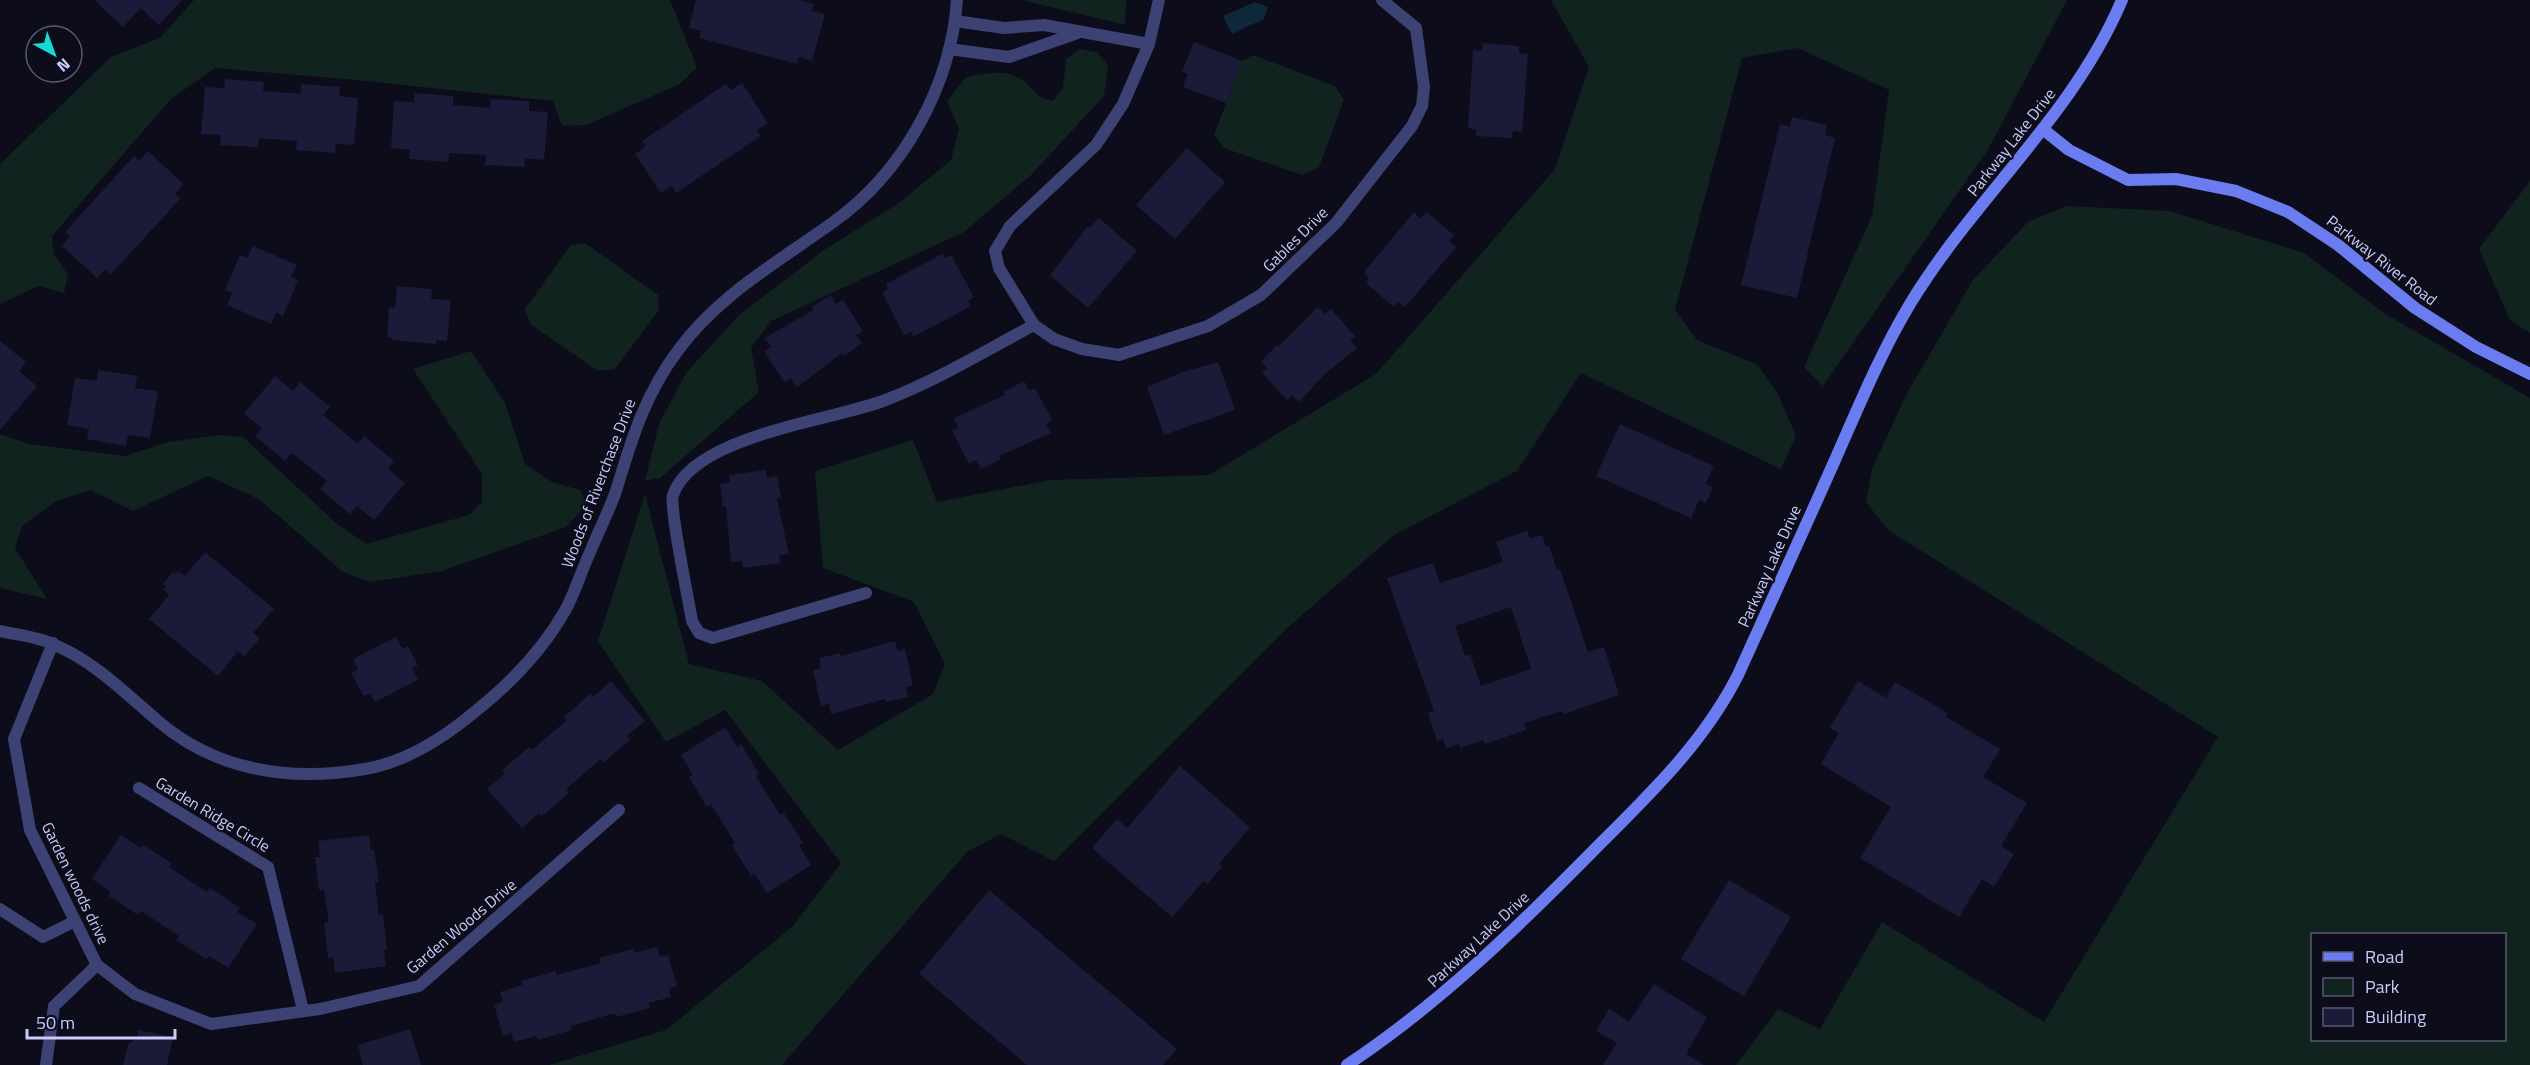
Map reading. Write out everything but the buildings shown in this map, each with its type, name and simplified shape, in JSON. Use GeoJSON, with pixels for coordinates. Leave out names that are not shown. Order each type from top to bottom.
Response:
{"type":"FeatureCollection","features":[{"type":"Feature","properties":{"kind":"street","name":"Woods of Riverchase Drive"},"geometry":{"type":"LineString","coordinates":[[0,631],[53,643],[91,664],[177,735],[225,761],[266,773],[338,774],[371,768],[440,739],[490,700],[535,655],[568,605],[612,499],[622,462],[640,415],[667,364],[680,346],[726,297],[853,207],[900,154],[933,98],[949,49],[957,0]]}},
{"type":"Feature","properties":{"kind":"street","name":"Gables Drive"},"geometry":{"type":"LineString","coordinates":[[1159,0],[1149,44],[1123,104],[1096,145],[1011,226],[995,251],[999,268],[1034,325],[1054,339],[1082,349],[1119,355],[1208,326],[1261,296],[1336,223],[1412,126],[1422,106],[1424,87],[1416,28],[1382,0]]}},
{"type":"Feature","properties":{"kind":"street","name":"Parkway Lake Drive"},"geometry":{"type":"LineString","coordinates":[[1347,1065],[1401,1028],[1489,954],[1682,759],[1725,701],[1896,328],[1930,273],[1963,228],[2065,102],[2110,29],[2122,0]]}},
{"type":"Feature","properties":{"kind":"street"},"geometry":{"type":"LineString","coordinates":[[955,21],[1004,28],[1044,25],[1084,30],[1149,44]]}},
{"type":"Feature","properties":{"kind":"street"},"geometry":{"type":"LineString","coordinates":[[949,49],[1009,57],[1084,30]]}},
{"type":"Feature","properties":{"kind":"street","name":"Parkway River Road"},"geometry":{"type":"LineString","coordinates":[[2044,130],[2069,150],[2128,180],[2176,179],[2236,191],[2288,212],[2338,244],[2415,308],[2476,347],[2530,374]]}},
{"type":"Feature","properties":{"kind":"street"},"geometry":{"type":"LineString","coordinates":[[866,593],[713,638],[699,633],[692,621],[672,498],[682,476],[708,456],[749,439],[870,405],[924,383],[1034,325]]}},
{"type":"Feature","properties":{"kind":"street","name":"Garden woods drive"},"geometry":{"type":"LineString","coordinates":[[53,643],[14,739],[30,830],[97,965]]}},
{"type":"Feature","properties":{"kind":"street","name":"Garden Ridge Circle"},"geometry":{"type":"LineString","coordinates":[[139,788],[268,867],[303,1010]]}},
{"type":"Feature","properties":{"kind":"street","name":"Garden Woods Drive"},"geometry":{"type":"LineString","coordinates":[[97,965],[135,994],[211,1024],[320,1009],[419,986],[619,810]]}},
{"type":"Feature","properties":{"kind":"street"},"geometry":{"type":"LineString","coordinates":[[0,909],[43,937],[75,921]]}},
{"type":"Feature","properties":{"kind":"street"},"geometry":{"type":"LineString","coordinates":[[46,1065],[54,1006],[97,965]]}},
{"type":"Feature","properties":{"kind":"green space"},"geometry":{"type":"Polygon","coordinates":[[[194,0],[670,0],[697,67],[680,84],[586,125],[562,126],[553,101],[367,81],[215,68],[171,99],[52,236],[54,254],[68,275],[64,293],[38,286],[0,304],[0,164],[111,57],[160,38],[194,0]]]}},
{"type":"Feature","properties":{"kind":"green space"},"geometry":{"type":"Polygon","coordinates":[[[1022,0],[1126,0],[1125,25],[1022,0]]]}},
{"type":"Feature","properties":{"kind":"green space"},"geometry":{"type":"Polygon","coordinates":[[[1551,0],[2067,0],[1989,148],[1823,386],[1804,367],[1872,216],[1889,90],[1798,48],[1742,58],[1675,310],[1697,340],[1758,365],[1778,394],[1796,436],[1781,469],[1581,373],[1517,471],[1394,535],[1286,629],[1054,861],[1001,834],[967,852],[782,1065],[549,1065],[666,1030],[793,926],[841,863],[725,710],[666,742],[598,641],[645,494],[689,664],[762,681],[838,750],[933,694],[945,664],[914,602],[823,568],[815,471],[913,440],[937,502],[1051,480],[1209,475],[1376,374],[1555,169],[1589,67],[1551,0]]]}},
{"type":"Feature","properties":{"kind":"green space"},"geometry":{"type":"Polygon","coordinates":[[[1080,49],[1097,52],[1108,66],[1104,96],[1031,175],[964,232],[771,321],[751,348],[759,392],[660,478],[645,481],[659,424],[686,373],[739,315],[824,250],[899,203],[951,160],[959,129],[947,101],[966,77],[995,73],[1009,74],[1022,80],[1042,97],[1053,101],[1063,88],[1066,59],[1080,49]]]}},
{"type":"Feature","properties":{"kind":"green space"},"geometry":{"type":"Polygon","coordinates":[[[1253,55],[1335,86],[1344,100],[1319,167],[1302,175],[1224,148],[1214,135],[1242,61],[1253,55]]]}},
{"type":"Feature","properties":{"kind":"green space"},"geometry":{"type":"Polygon","coordinates":[[[2530,181],[2530,333],[2510,320],[2479,249],[2530,181]]]}},
{"type":"Feature","properties":{"kind":"green space"},"geometry":{"type":"Polygon","coordinates":[[[2067,206],[2170,211],[2304,253],[2384,313],[2530,398],[2530,1065],[1736,1065],[1778,1009],[1820,1029],[1882,922],[2044,1022],[2218,737],[1888,530],[1866,502],[1872,469],[1906,395],[1973,280],[2028,222],[2067,206]]]}},
{"type":"Feature","properties":{"kind":"green space"},"geometry":{"type":"Polygon","coordinates":[[[585,243],[658,295],[659,310],[615,369],[598,371],[530,324],[525,309],[571,245],[585,243]]]}},
{"type":"Feature","properties":{"kind":"green space"},"geometry":{"type":"Polygon","coordinates":[[[471,351],[505,403],[525,464],[552,482],[580,490],[587,504],[566,527],[442,571],[370,582],[343,572],[259,499],[208,476],[133,511],[91,490],[56,501],[22,526],[15,548],[47,599],[0,588],[0,434],[29,444],[125,456],[168,442],[220,435],[243,437],[335,522],[366,544],[469,515],[482,502],[482,474],[413,369],[471,351]]]}},
{"type":"Feature","properties":{"kind":"water"},"geometry":{"type":"Polygon","coordinates":[[[1255,2],[1268,7],[1264,19],[1232,34],[1223,16],[1255,2]]]}}]}
